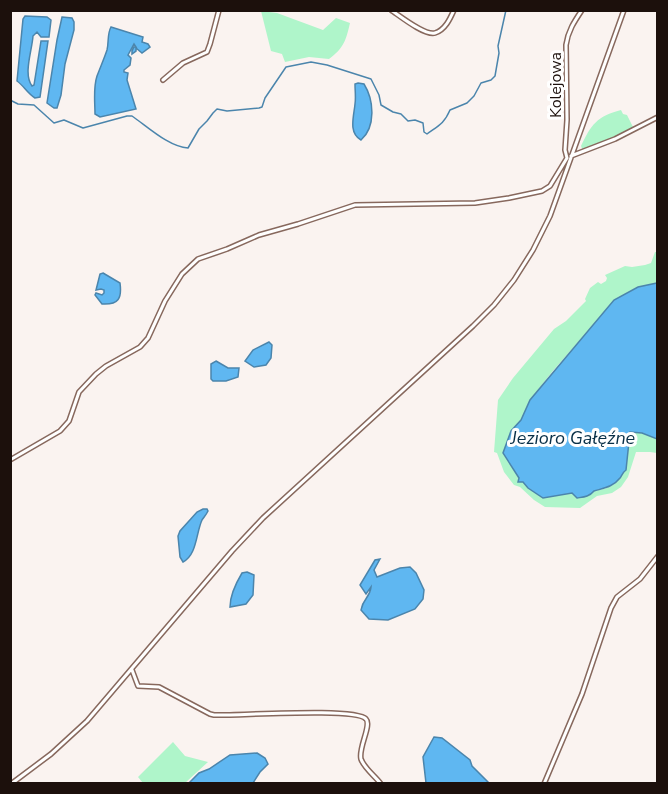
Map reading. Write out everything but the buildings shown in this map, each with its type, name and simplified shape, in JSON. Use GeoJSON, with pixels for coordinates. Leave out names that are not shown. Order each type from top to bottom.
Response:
{"type":"FeatureCollection","features":[{"type":"Feature","properties":{"kind":"street"},"geometry":{"type":"LineString","coordinates":[[162,80],[183,63],[207,52],[219,10]]}},
{"type":"Feature","properties":{"kind":"street"},"geometry":{"type":"LineString","coordinates":[[391,10],[427,34],[435,33],[444,27],[454,10]]}},
{"type":"Feature","properties":{"kind":"street","name":"Kolejowa"},"geometry":{"type":"LineString","coordinates":[[567,158],[565,150],[566,45],[571,27],[582,10]]}},
{"type":"Feature","properties":{"kind":"street"},"geometry":{"type":"LineString","coordinates":[[12,783],[51,754],[87,721],[232,551],[263,518],[494,305],[533,250],[557,198],[624,10]]}},
{"type":"Feature","properties":{"kind":"street"},"geometry":{"type":"LineString","coordinates":[[10,460],[60,431],[69,421],[79,392],[96,374],[140,347],[148,338],[165,301],[182,274],[198,260],[259,235],[355,205],[475,203],[543,191],[550,186],[567,158],[615,139],[657,117]]}},
{"type":"Feature","properties":{"kind":"street"},"geometry":{"type":"LineString","coordinates":[[544,783],[582,694],[611,608],[617,597],[640,579],[657,556]]}},
{"type":"Feature","properties":{"kind":"street"},"geometry":{"type":"LineString","coordinates":[[132,668],[138,686],[159,687],[214,715],[318,713],[365,717],[368,725],[360,756],[363,764],[381,783]]}},
{"type":"Feature","properties":{"kind":"green space"},"geometry":{"type":"Polygon","coordinates":[[[261,11],[277,13],[323,30],[336,18],[350,23],[344,43],[329,59],[309,57],[285,62],[282,54],[271,51],[261,11]]]}},
{"type":"Feature","properties":{"kind":"green space"},"geometry":{"type":"Polygon","coordinates":[[[621,110],[627,115],[634,129],[583,151],[581,146],[596,122],[606,115],[621,110]]]}},
{"type":"Feature","properties":{"kind":"green space"},"geometry":{"type":"Polygon","coordinates":[[[657,252],[657,283],[637,287],[613,302],[530,400],[521,420],[511,431],[503,453],[519,478],[518,482],[523,482],[544,498],[572,493],[577,498],[615,484],[620,478],[626,470],[630,431],[657,439],[657,453],[636,452],[628,477],[621,487],[612,493],[597,496],[580,508],[545,507],[520,487],[514,485],[504,472],[497,453],[494,452],[498,400],[513,378],[554,329],[566,321],[586,301],[590,288],[598,282],[601,284],[606,281],[605,275],[625,266],[651,263],[657,252]]]}},
{"type":"Feature","properties":{"kind":"green space"},"geometry":{"type":"Polygon","coordinates":[[[173,742],[185,756],[208,762],[185,783],[143,783],[138,777],[173,742]]]}},
{"type":"Feature","properties":{"kind":"water"},"geometry":{"type":"Polygon","coordinates":[[[25,16],[47,17],[51,20],[49,37],[41,37],[37,32],[33,36],[28,69],[32,86],[41,41],[48,41],[40,97],[35,98],[17,81],[25,16]]]}},
{"type":"Feature","properties":{"kind":"water"},"geometry":{"type":"Polygon","coordinates":[[[62,17],[72,18],[74,30],[65,64],[61,95],[57,108],[54,108],[47,103],[62,17]]]}},
{"type":"Feature","properties":{"kind":"water"},"geometry":{"type":"Polygon","coordinates":[[[111,27],[143,37],[142,42],[150,47],[142,53],[136,48],[132,54],[136,47],[134,44],[128,55],[131,58],[130,65],[124,70],[128,73],[127,80],[136,109],[100,117],[95,114],[95,85],[107,50],[111,27]]]}},
{"type":"Feature","properties":{"kind":"water"},"geometry":{"type":"Polygon","coordinates":[[[355,84],[364,84],[367,90],[372,113],[369,128],[361,140],[353,129],[355,84]]]}},
{"type":"Feature","properties":{"kind":"water"},"geometry":{"type":"Polygon","coordinates":[[[103,273],[120,283],[120,296],[116,302],[102,304],[95,295],[104,293],[104,290],[96,290],[100,274],[103,273]]]}},
{"type":"Feature","properties":{"kind":"water","name":"Jezioro Gałęźne"},"geometry":{"type":"Polygon","coordinates":[[[657,283],[657,439],[642,433],[630,432],[626,470],[611,485],[584,497],[577,498],[572,493],[543,498],[523,482],[518,482],[519,478],[503,453],[511,431],[521,420],[530,400],[614,300],[638,287],[657,283]]]}},
{"type":"Feature","properties":{"kind":"water"},"geometry":{"type":"Polygon","coordinates":[[[269,342],[272,345],[271,358],[266,365],[254,367],[245,361],[253,350],[269,342]]]}},
{"type":"Feature","properties":{"kind":"water"},"geometry":{"type":"Polygon","coordinates":[[[216,361],[228,368],[239,368],[238,377],[226,381],[213,381],[211,364],[216,361]]]}},
{"type":"Feature","properties":{"kind":"water"},"geometry":{"type":"Polygon","coordinates":[[[203,509],[208,511],[200,525],[191,554],[183,562],[180,557],[178,536],[197,512],[203,509]]]}},
{"type":"Feature","properties":{"kind":"water"},"geometry":{"type":"Polygon","coordinates":[[[380,559],[374,570],[377,577],[400,568],[410,567],[416,573],[424,590],[423,599],[415,609],[388,620],[369,619],[361,610],[371,587],[366,594],[360,585],[375,560],[380,559]]]}},
{"type":"Feature","properties":{"kind":"water"},"geometry":{"type":"Polygon","coordinates":[[[247,572],[254,575],[253,595],[246,604],[230,607],[236,585],[242,573],[247,572]]]}},
{"type":"Feature","properties":{"kind":"water"},"geometry":{"type":"Polygon","coordinates":[[[434,737],[442,738],[470,760],[472,766],[489,783],[426,783],[423,757],[434,737]]]}},
{"type":"Feature","properties":{"kind":"water"},"geometry":{"type":"Polygon","coordinates":[[[257,753],[265,758],[268,764],[253,783],[189,783],[199,773],[230,755],[257,753]]]}},
{"type":"Feature","properties":{"kind":"waterway"},"geometry":{"type":"LineString","coordinates":[[10,100],[18,104],[34,105],[54,123],[64,120],[83,128],[132,116],[166,140],[188,148],[199,129],[217,109],[227,111],[262,107],[265,98],[286,67],[311,62],[371,79],[381,105],[401,114],[408,121],[415,120],[423,123],[424,132],[427,134],[443,122],[450,110],[467,103],[481,83],[495,76],[498,46],[506,10]]}}]}
